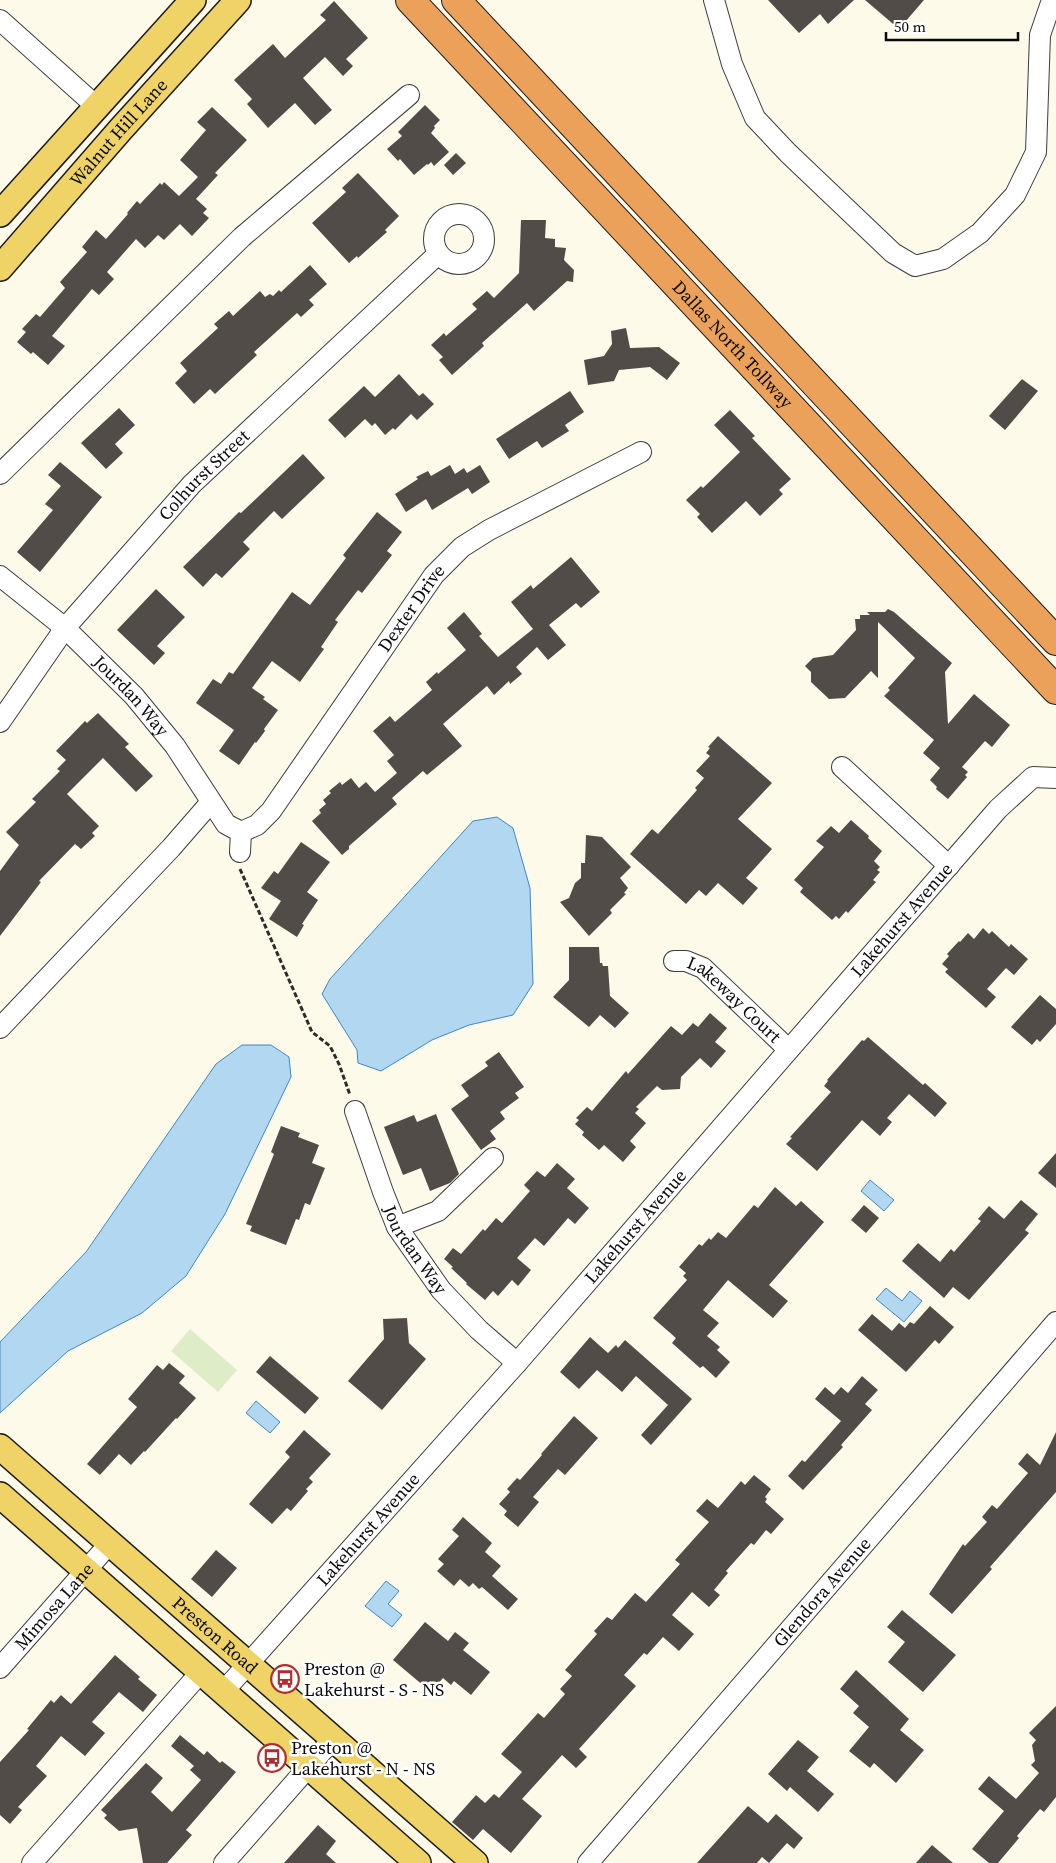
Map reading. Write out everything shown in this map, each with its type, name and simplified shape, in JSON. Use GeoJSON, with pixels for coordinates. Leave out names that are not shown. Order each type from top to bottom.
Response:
{"type":"FeatureCollection","features":[{"type":"Feature","properties":{"kind":"highway","name":"Dallas North Tollway"},"geometry":{"type":"LineString","coordinates":[[410,0],[1056,690]]}},
{"type":"Feature","properties":{"kind":"highway","name":"Dallas North Tollway"},"geometry":{"type":"LineString","coordinates":[[456,0],[1056,641]]}},
{"type":"Feature","properties":{"kind":"main road","name":"Walnut Hill Lane"},"geometry":{"type":"LineString","coordinates":[[0,214],[193,0]]}},
{"type":"Feature","properties":{"kind":"main road","name":"Walnut Hill Lane"},"geometry":{"type":"LineString","coordinates":[[0,268],[121,129],[238,0]]}},
{"type":"Feature","properties":{"kind":"main road"},"geometry":{"type":"LineString","coordinates":[[96,106],[121,129]]}},
{"type":"Feature","properties":{"kind":"main road","name":"Preston Road"},"geometry":{"type":"LineString","coordinates":[[0,1447],[475,1863]]}},
{"type":"Feature","properties":{"kind":"main road","name":"Preston Road"},"geometry":{"type":"LineString","coordinates":[[0,1495],[418,1863]]}},
{"type":"Feature","properties":{"kind":"street"},"geometry":{"type":"LineString","coordinates":[[714,0],[732,64],[755,118],[788,153],[893,253],[915,266],[943,259],[980,233],[1015,195],[1036,152],[1040,34],[1052,0]]}},
{"type":"Feature","properties":{"kind":"street"},"geometry":{"type":"LineString","coordinates":[[0,20],[96,106]]}},
{"type":"Feature","properties":{"kind":"street"},"geometry":{"type":"LineString","coordinates":[[0,474],[242,237],[409,95]]}},
{"type":"Feature","properties":{"kind":"street","name":"Colhurst Street"},"geometry":{"type":"LineString","coordinates":[[0,722],[65,628],[192,484],[438,254]]}},
{"type":"Feature","properties":{"kind":"street","name":"Dexter Drive"},"geometry":{"type":"LineString","coordinates":[[241,832],[257,825],[271,811],[434,575],[462,547],[489,530],[640,452]]}},
{"type":"Feature","properties":{"kind":"street","name":"Jourdan Way"},"geometry":{"type":"LineString","coordinates":[[0,576],[65,628],[134,696],[175,746],[226,824],[241,832]]}},
{"type":"Feature","properties":{"kind":"street"},"geometry":{"type":"LineString","coordinates":[[842,767],[949,866]]}},
{"type":"Feature","properties":{"kind":"street","name":"Lakehurst Avenue"},"geometry":{"type":"LineString","coordinates":[[223,1692],[517,1363],[998,809],[1033,777],[1056,778]]}},
{"type":"Feature","properties":{"kind":"street"},"geometry":{"type":"LineString","coordinates":[[0,1028],[171,848],[211,802]]}},
{"type":"Feature","properties":{"kind":"street"},"geometry":{"type":"LineString","coordinates":[[240,852],[241,832]]}},
{"type":"Feature","properties":{"kind":"street","name":"Lakeway Court"},"geometry":{"type":"LineString","coordinates":[[674,961],[686,961],[703,968],[788,1049]]}},
{"type":"Feature","properties":{"kind":"street","name":"Jourdan Way"},"geometry":{"type":"LineString","coordinates":[[356,1111],[383,1192],[397,1227],[441,1290],[479,1330],[517,1363]]}},
{"type":"Feature","properties":{"kind":"street"},"geometry":{"type":"LineString","coordinates":[[397,1227],[438,1211],[493,1158]]}},
{"type":"Feature","properties":{"kind":"street","name":"Glendora Avenue"},"geometry":{"type":"LineString","coordinates":[[588,1863],[1056,1322]]}},
{"type":"Feature","properties":{"kind":"street","name":"Mimosa Lane"},"geometry":{"type":"LineString","coordinates":[[0,1668],[110,1543]]}},
{"type":"Feature","properties":{"kind":"street"},"geometry":{"type":"LineString","coordinates":[[32,1863],[201,1672]]}},
{"type":"Feature","properties":{"kind":"street"},"geometry":{"type":"LineString","coordinates":[[224,1863],[333,1739]]}},
{"type":"Feature","properties":{"kind":"path"},"geometry":{"type":"LineString","coordinates":[[240,852],[235,857],[312,1032],[330,1046],[346,1085]]}},
{"type":"Feature","properties":{"kind":"green space"},"geometry":{"type":"Polygon","coordinates":[[[190,1329],[237,1370],[218,1392],[171,1351],[190,1329]]]}},
{"type":"Feature","properties":{"kind":"water"},"geometry":{"type":"Polygon","coordinates":[[[497,817],[513,828],[530,888],[533,984],[513,1015],[469,1025],[432,1040],[381,1071],[358,1063],[357,1050],[322,994],[330,979],[473,821],[497,817]]]}},
{"type":"Feature","properties":{"kind":"water"},"geometry":{"type":"Polygon","coordinates":[[[242,1045],[271,1045],[289,1057],[291,1077],[225,1214],[186,1276],[142,1313],[68,1351],[0,1413],[0,1342],[86,1252],[216,1064],[242,1045]]]}},
{"type":"Feature","properties":{"kind":"water"},"geometry":{"type":"Polygon","coordinates":[[[870,1180],[894,1200],[884,1211],[861,1191],[870,1180]]]}},
{"type":"Feature","properties":{"kind":"water"},"geometry":{"type":"Polygon","coordinates":[[[886,1288],[902,1301],[910,1291],[922,1301],[904,1322],[876,1299],[886,1288]]]}},
{"type":"Feature","properties":{"kind":"water"},"geometry":{"type":"Polygon","coordinates":[[[256,1401],[280,1422],[270,1433],[246,1413],[256,1401]]]}},
{"type":"Feature","properties":{"kind":"water"},"geometry":{"type":"Polygon","coordinates":[[[386,1581],[399,1591],[388,1604],[402,1615],[392,1627],[365,1606],[386,1581]]]}},
{"type":"Feature","properties":{"kind":"building"},"geometry":{"type":"Polygon","coordinates":[[[768,0],[854,0],[828,24],[820,14],[799,33],[768,0]]]}},
{"type":"Feature","properties":{"kind":"building"},"geometry":{"type":"Polygon","coordinates":[[[865,0],[924,0],[899,29],[865,0]]]}},
{"type":"Feature","properties":{"kind":"building"},"geometry":{"type":"Polygon","coordinates":[[[334,1],[368,38],[346,59],[353,66],[343,76],[325,57],[303,78],[332,110],[315,125],[295,103],[268,128],[247,104],[252,99],[234,80],[273,44],[285,58],[326,20],[320,15],[334,1]]]}},
{"type":"Feature","properties":{"kind":"building"},"geometry":{"type":"Polygon","coordinates":[[[425,105],[440,120],[434,126],[435,128],[431,133],[449,152],[434,166],[431,162],[414,175],[400,159],[398,161],[387,149],[402,136],[398,132],[425,105]]]}},
{"type":"Feature","properties":{"kind":"building"},"geometry":{"type":"Polygon","coordinates":[[[212,107],[247,140],[215,173],[218,175],[196,199],[207,209],[203,213],[209,218],[192,236],[180,224],[164,240],[158,235],[145,248],[136,239],[107,272],[114,279],[99,295],[92,289],[52,336],[65,346],[48,365],[33,352],[31,354],[17,342],[26,332],[22,329],[36,314],[40,317],[65,288],[60,282],[87,252],[82,247],[96,230],[106,239],[137,201],[140,204],[160,183],[162,185],[164,182],[179,196],[198,177],[180,160],[206,130],[197,122],[212,107]]]}},
{"type":"Feature","properties":{"kind":"building"},"geometry":{"type":"Polygon","coordinates":[[[456,153],[466,163],[453,175],[444,165],[456,153]]]}},
{"type":"Feature","properties":{"kind":"building"},"geometry":{"type":"Polygon","coordinates":[[[358,173],[399,216],[385,230],[387,232],[358,258],[357,256],[349,263],[312,223],[346,192],[342,188],[358,173]]]}},
{"type":"Feature","properties":{"kind":"building"},"geometry":{"type":"Polygon","coordinates":[[[521,220],[546,220],[545,238],[555,239],[555,247],[566,248],[564,260],[574,270],[573,282],[567,281],[534,311],[527,303],[482,343],[484,346],[452,375],[439,360],[443,357],[431,345],[444,333],[446,336],[477,309],[472,304],[487,291],[494,298],[519,273],[521,220]]]}},
{"type":"Feature","properties":{"kind":"building"},"geometry":{"type":"Polygon","coordinates":[[[310,265],[327,284],[309,300],[314,305],[301,317],[297,313],[254,352],[257,355],[215,394],[210,389],[194,404],[175,383],[187,371],[180,363],[218,328],[214,324],[229,311],[233,316],[260,291],[265,297],[270,294],[273,296],[279,290],[281,292],[310,265]]]}},
{"type":"Feature","properties":{"kind":"building"},"geometry":{"type":"Polygon","coordinates":[[[626,328],[630,348],[659,347],[680,363],[667,380],[650,367],[619,370],[614,381],[588,385],[584,360],[604,356],[612,344],[611,331],[626,328]]]}},
{"type":"Feature","properties":{"kind":"building"},"geometry":{"type":"Polygon","coordinates":[[[399,374],[419,396],[423,393],[434,404],[417,420],[411,414],[395,430],[393,428],[385,435],[375,423],[372,426],[365,419],[345,438],[328,420],[364,386],[375,397],[399,374]]]}},
{"type":"Feature","properties":{"kind":"building"},"geometry":{"type":"Polygon","coordinates":[[[1022,379],[1038,391],[1005,430],[989,416],[1022,379]]]}},
{"type":"Feature","properties":{"kind":"building"},"geometry":{"type":"Polygon","coordinates":[[[570,391],[584,412],[565,425],[569,431],[542,448],[537,441],[509,459],[496,439],[570,391]]]}},
{"type":"Feature","properties":{"kind":"building"},"geometry":{"type":"Polygon","coordinates":[[[119,408],[135,425],[115,444],[123,453],[106,469],[81,443],[119,408]]]}},
{"type":"Feature","properties":{"kind":"building"},"geometry":{"type":"Polygon","coordinates":[[[730,410],[755,436],[752,438],[791,479],[779,490],[783,494],[760,516],[746,501],[712,533],[697,517],[700,514],[686,500],[701,486],[703,488],[740,452],[714,425],[730,410]]]}},
{"type":"Feature","properties":{"kind":"building"},"geometry":{"type":"Polygon","coordinates":[[[303,454],[325,478],[282,519],[274,511],[243,542],[250,549],[222,578],[216,573],[203,587],[183,567],[239,512],[241,513],[303,454]]]}},
{"type":"Feature","properties":{"kind":"building"},"geometry":{"type":"Polygon","coordinates":[[[60,462],[102,497],[40,572],[17,552],[53,510],[45,504],[61,486],[48,475],[60,462]]]}},
{"type":"Feature","properties":{"kind":"building"},"geometry":{"type":"Polygon","coordinates":[[[450,465],[455,474],[464,468],[467,473],[480,465],[490,482],[472,494],[468,488],[432,510],[426,499],[406,512],[395,494],[418,479],[416,477],[428,471],[431,476],[450,465]]]}},
{"type":"Feature","properties":{"kind":"building"},"geometry":{"type":"Polygon","coordinates":[[[377,512],[402,532],[387,551],[392,555],[362,593],[358,590],[335,620],[338,622],[321,647],[324,649],[300,682],[272,661],[252,688],[265,697],[263,699],[278,710],[264,729],[265,731],[239,765],[219,751],[234,730],[196,703],[213,679],[221,684],[229,672],[233,674],[292,592],[310,605],[346,558],[343,555],[377,512]]]}},
{"type":"Feature","properties":{"kind":"building"},"geometry":{"type":"Polygon","coordinates":[[[571,557],[600,592],[581,608],[576,603],[549,625],[566,645],[548,660],[537,647],[516,667],[522,674],[510,684],[509,681],[494,695],[487,686],[443,724],[462,746],[427,775],[423,771],[392,798],[397,804],[349,846],[349,849],[342,855],[312,821],[321,813],[319,810],[326,804],[323,800],[331,793],[329,791],[340,782],[342,785],[351,778],[359,788],[366,782],[375,792],[397,773],[387,761],[394,755],[373,731],[390,716],[395,722],[432,690],[426,682],[466,650],[447,628],[464,612],[482,634],[479,636],[498,657],[533,629],[511,602],[531,585],[533,589],[571,557]]]}},
{"type":"Feature","properties":{"kind":"building"},"geometry":{"type":"Polygon","coordinates":[[[156,589],[185,617],[157,646],[165,653],[154,665],[117,630],[156,589]]]}},
{"type":"Feature","properties":{"kind":"building"},"geometry":{"type":"Polygon","coordinates":[[[888,609],[894,612],[952,663],[945,672],[948,724],[974,694],[1010,725],[992,747],[985,741],[962,767],[968,772],[965,775],[967,777],[948,799],[936,789],[937,787],[930,780],[940,768],[923,753],[934,740],[884,696],[890,690],[888,688],[915,658],[878,622],[878,678],[871,671],[845,698],[829,699],[811,682],[811,672],[805,666],[813,658],[833,655],[856,630],[855,619],[860,619],[860,615],[870,615],[867,612],[885,612],[888,609]]]}},
{"type":"Feature","properties":{"kind":"building"},"geometry":{"type":"Polygon","coordinates":[[[98,713],[129,744],[125,747],[153,776],[136,792],[103,758],[67,794],[99,826],[92,833],[95,836],[81,849],[75,844],[39,881],[41,882],[0,936],[0,871],[19,845],[6,832],[36,802],[32,799],[60,771],[57,769],[66,760],[56,751],[85,721],[87,723],[98,713]]]}},
{"type":"Feature","properties":{"kind":"building"},"geometry":{"type":"Polygon","coordinates":[[[718,736],[772,783],[738,819],[772,849],[746,878],[758,888],[743,905],[718,883],[706,896],[699,890],[686,904],[630,854],[652,829],[658,834],[697,790],[695,788],[704,778],[696,771],[710,756],[706,753],[710,748],[708,747],[718,736]]]}},
{"type":"Feature","properties":{"kind":"building"},"geometry":{"type":"Polygon","coordinates":[[[851,820],[882,851],[874,861],[880,867],[877,870],[880,872],[873,880],[876,882],[848,913],[846,911],[839,919],[836,916],[832,920],[800,892],[803,888],[794,880],[824,847],[816,841],[831,826],[839,833],[851,820]]]}},
{"type":"Feature","properties":{"kind":"building"},"geometry":{"type":"Polygon","coordinates":[[[586,835],[602,837],[631,867],[620,878],[628,888],[624,893],[626,894],[610,910],[612,913],[589,936],[560,902],[569,898],[575,883],[581,878],[581,863],[585,863],[586,835]]]}},
{"type":"Feature","properties":{"kind":"building"},"geometry":{"type":"Polygon","coordinates":[[[301,842],[330,862],[307,892],[318,900],[302,924],[304,925],[297,937],[269,919],[281,901],[261,888],[274,871],[278,874],[301,842]]]}},
{"type":"Feature","properties":{"kind":"building"},"geometry":{"type":"Polygon","coordinates":[[[983,928],[989,934],[992,931],[1009,947],[1011,944],[1028,959],[1014,975],[1006,968],[987,989],[996,997],[986,1008],[945,972],[948,969],[942,964],[949,956],[947,954],[968,933],[974,939],[983,928]]]}},
{"type":"Feature","properties":{"kind":"building"},"geometry":{"type":"Polygon","coordinates":[[[569,947],[599,947],[600,963],[603,966],[608,966],[610,996],[629,1013],[615,1028],[600,1015],[589,1027],[553,997],[569,980],[569,947]]]}},
{"type":"Feature","properties":{"kind":"building"},"geometry":{"type":"Polygon","coordinates":[[[1040,995],[1056,1009],[1056,1024],[1040,1042],[1037,1039],[1032,1045],[1011,1027],[1040,995]]]}},
{"type":"Feature","properties":{"kind":"building"},"geometry":{"type":"Polygon","coordinates":[[[710,1013],[727,1028],[715,1042],[726,1051],[711,1068],[700,1058],[681,1077],[680,1089],[662,1090],[657,1086],[636,1107],[639,1109],[635,1113],[646,1123],[630,1141],[636,1147],[623,1162],[604,1145],[599,1150],[582,1135],[584,1132],[575,1124],[579,1120],[576,1118],[587,1107],[592,1111],[626,1071],[628,1074],[671,1026],[682,1035],[693,1023],[698,1027],[710,1013]]]}},
{"type":"Feature","properties":{"kind":"building"},"geometry":{"type":"Polygon","coordinates":[[[868,1037],[923,1085],[925,1083],[947,1103],[935,1117],[909,1094],[887,1118],[892,1122],[880,1136],[862,1120],[817,1171],[786,1144],[792,1138],[790,1137],[831,1092],[824,1086],[827,1080],[862,1040],[864,1041],[868,1037]]]}},
{"type":"Feature","properties":{"kind":"building"},"geometry":{"type":"Polygon","coordinates":[[[499,1052],[524,1087],[515,1093],[519,1098],[500,1112],[505,1119],[490,1131],[496,1139],[481,1150],[451,1109],[469,1096],[461,1085],[488,1066],[485,1062],[499,1052]]]}},
{"type":"Feature","properties":{"kind":"building"},"geometry":{"type":"Polygon","coordinates":[[[436,1114],[459,1174],[450,1183],[430,1191],[421,1168],[403,1175],[384,1127],[414,1115],[417,1122],[436,1114]]]}},
{"type":"Feature","properties":{"kind":"building"},"geometry":{"type":"Polygon","coordinates":[[[281,1126],[300,1133],[298,1137],[319,1145],[312,1163],[325,1168],[310,1205],[305,1203],[299,1220],[296,1219],[286,1245],[250,1231],[252,1226],[246,1224],[274,1154],[271,1152],[281,1126]]]}},
{"type":"Feature","properties":{"kind":"building"},"geometry":{"type":"Polygon","coordinates":[[[1056,1153],[1056,1188],[1038,1173],[1056,1153]]]}},
{"type":"Feature","properties":{"kind":"building"},"geometry":{"type":"Polygon","coordinates":[[[557,1163],[575,1179],[567,1188],[589,1208],[575,1224],[568,1218],[544,1246],[535,1238],[517,1258],[531,1270],[518,1286],[512,1280],[498,1296],[493,1291],[485,1300],[466,1284],[444,1259],[453,1248],[461,1254],[483,1229],[485,1231],[496,1218],[502,1223],[530,1191],[524,1185],[537,1171],[545,1177],[557,1163]]]}},
{"type":"Feature","properties":{"kind":"building"},"geometry":{"type":"Polygon","coordinates":[[[775,1187],[796,1206],[801,1201],[824,1222],[769,1285],[788,1301],[773,1318],[728,1280],[703,1310],[719,1323],[707,1336],[720,1347],[717,1350],[730,1362],[716,1378],[703,1366],[700,1368],[672,1343],[676,1338],[653,1318],[687,1280],[683,1276],[686,1273],[679,1267],[699,1244],[702,1246],[718,1232],[726,1238],[754,1205],[758,1208],[775,1187]]]}},
{"type":"Feature","properties":{"kind":"building"},"geometry":{"type":"Polygon","coordinates":[[[1021,1200],[1038,1214],[1025,1230],[1029,1233],[969,1300],[953,1287],[944,1298],[902,1261],[918,1243],[940,1262],[951,1249],[954,1252],[981,1221],[978,1219],[989,1206],[1004,1219],[1021,1200]]]}},
{"type":"Feature","properties":{"kind":"building"},"geometry":{"type":"Polygon","coordinates":[[[864,1205],[879,1218],[866,1233],[851,1220],[864,1205]]]}},
{"type":"Feature","properties":{"kind":"building"},"geometry":{"type":"Polygon","coordinates":[[[930,1306],[954,1327],[939,1344],[935,1340],[906,1372],[858,1330],[872,1314],[892,1331],[899,1323],[905,1328],[910,1322],[914,1324],[930,1306]]]}},
{"type":"Feature","properties":{"kind":"building"},"geometry":{"type":"Polygon","coordinates":[[[407,1318],[409,1343],[426,1359],[382,1410],[348,1381],[384,1339],[383,1319],[407,1318]]]}},
{"type":"Feature","properties":{"kind":"building"},"geometry":{"type":"Polygon","coordinates":[[[590,1337],[608,1353],[616,1345],[618,1348],[625,1340],[692,1399],[651,1445],[641,1435],[668,1405],[636,1376],[622,1392],[597,1370],[579,1389],[560,1372],[590,1337]]]}},
{"type":"Feature","properties":{"kind":"building"},"geometry":{"type":"Polygon","coordinates":[[[270,1356],[319,1398],[305,1414],[256,1372],[270,1356]]]}},
{"type":"Feature","properties":{"kind":"building"},"geometry":{"type":"Polygon","coordinates":[[[169,1363],[185,1376],[179,1383],[196,1398],[131,1465],[119,1454],[100,1475],[87,1464],[137,1407],[128,1399],[157,1365],[163,1370],[169,1363]]]}},
{"type":"Feature","properties":{"kind":"building"},"geometry":{"type":"Polygon","coordinates":[[[862,1376],[878,1390],[865,1404],[872,1410],[841,1445],[843,1447],[803,1490],[788,1476],[802,1460],[805,1462],[841,1421],[815,1399],[825,1387],[834,1395],[841,1387],[848,1393],[862,1376]]]}},
{"type":"Feature","properties":{"kind":"building"},"geometry":{"type":"Polygon","coordinates":[[[574,1416],[598,1438],[565,1475],[558,1469],[533,1497],[539,1502],[518,1527],[504,1515],[507,1511],[499,1504],[510,1492],[507,1489],[517,1478],[520,1480],[574,1416]]]}},
{"type":"Feature","properties":{"kind":"building"},"geometry":{"type":"Polygon","coordinates":[[[304,1430],[331,1454],[309,1478],[313,1482],[306,1489],[308,1491],[291,1511],[287,1508],[272,1524],[249,1504],[290,1457],[285,1452],[304,1430]]]}},
{"type":"Feature","properties":{"kind":"building"},"geometry":{"type":"Polygon","coordinates":[[[1056,1432],[1056,1492],[990,1567],[992,1569],[952,1614],[929,1594],[963,1544],[965,1546],[987,1522],[982,1517],[992,1505],[997,1509],[1028,1473],[1018,1464],[1027,1453],[1040,1465],[1056,1432]]]}},
{"type":"Feature","properties":{"kind":"building"},"geometry":{"type":"Polygon","coordinates":[[[754,1475],[771,1489],[765,1497],[767,1499],[765,1502],[784,1519],[771,1534],[766,1530],[754,1545],[751,1543],[726,1571],[728,1573],[714,1590],[720,1595],[709,1607],[692,1592],[672,1615],[694,1634],[679,1651],[663,1637],[647,1655],[644,1653],[624,1675],[636,1686],[579,1749],[587,1757],[576,1768],[562,1755],[522,1799],[542,1816],[511,1853],[483,1829],[473,1840],[452,1822],[476,1795],[485,1803],[494,1794],[499,1798],[522,1772],[501,1754],[538,1713],[544,1718],[565,1694],[560,1689],[572,1676],[565,1670],[597,1634],[594,1631],[607,1617],[612,1620],[635,1593],[646,1602],[680,1564],[675,1560],[709,1522],[696,1511],[707,1499],[718,1508],[741,1481],[745,1485],[754,1475]]]}},
{"type":"Feature","properties":{"kind":"building"},"geometry":{"type":"Polygon","coordinates":[[[463,1517],[492,1543],[485,1552],[501,1566],[492,1576],[518,1599],[508,1610],[482,1587],[479,1589],[473,1583],[469,1587],[460,1579],[454,1586],[437,1571],[444,1564],[438,1559],[459,1536],[452,1530],[463,1517]]]}},
{"type":"Feature","properties":{"kind":"building"},"geometry":{"type":"Polygon","coordinates":[[[216,1550],[237,1568],[212,1597],[191,1579],[216,1550]]]}},
{"type":"Feature","properties":{"kind":"building"},"geometry":{"type":"Polygon","coordinates":[[[902,1610],[956,1655],[923,1692],[888,1662],[905,1642],[887,1627],[902,1610]]]}},
{"type":"Feature","properties":{"kind":"building"},"geometry":{"type":"Polygon","coordinates":[[[425,1622],[448,1641],[455,1632],[469,1643],[463,1650],[490,1672],[471,1695],[454,1681],[451,1685],[443,1678],[431,1692],[393,1660],[425,1622]]]}},
{"type":"Feature","properties":{"kind":"building"},"geometry":{"type":"Polygon","coordinates":[[[115,1655],[140,1677],[138,1679],[157,1695],[143,1712],[119,1692],[92,1722],[105,1733],[85,1756],[61,1736],[36,1766],[47,1776],[18,1807],[22,1810],[10,1824],[0,1815],[0,1762],[29,1730],[27,1729],[51,1700],[54,1703],[61,1695],[71,1704],[115,1655]]]}},
{"type":"Feature","properties":{"kind":"building"},"geometry":{"type":"Polygon","coordinates":[[[856,1670],[909,1719],[900,1730],[924,1750],[896,1783],[874,1763],[870,1768],[849,1751],[869,1727],[853,1713],[859,1706],[840,1689],[856,1670]]]}},
{"type":"Feature","properties":{"kind":"building"},"geometry":{"type":"Polygon","coordinates":[[[1056,1706],[1056,1797],[1044,1812],[1040,1809],[1017,1836],[1019,1838],[998,1863],[989,1863],[972,1849],[1004,1811],[978,1789],[989,1776],[1016,1799],[1039,1773],[1031,1765],[1035,1761],[1032,1745],[1036,1740],[1029,1733],[1056,1706]]]}},
{"type":"Feature","properties":{"kind":"building"},"geometry":{"type":"Polygon","coordinates":[[[180,1735],[204,1755],[207,1751],[220,1763],[222,1761],[236,1772],[186,1830],[192,1835],[167,1863],[143,1863],[137,1828],[119,1831],[104,1818],[107,1815],[101,1810],[146,1763],[163,1778],[151,1792],[172,1812],[201,1780],[190,1770],[194,1766],[171,1746],[180,1735]]]}},
{"type":"Feature","properties":{"kind":"building"},"geometry":{"type":"Polygon","coordinates":[[[798,1740],[819,1757],[807,1771],[834,1794],[818,1812],[790,1787],[787,1791],[768,1774],[798,1740]]]}},
{"type":"Feature","properties":{"kind":"building"},"geometry":{"type":"Polygon","coordinates":[[[748,1806],[768,1823],[776,1814],[803,1838],[794,1849],[787,1843],[769,1863],[762,1857],[757,1863],[697,1863],[748,1806]]]}},
{"type":"Feature","properties":{"kind":"building"},"geometry":{"type":"Polygon","coordinates":[[[318,1825],[336,1841],[326,1854],[336,1863],[284,1863],[318,1825]]]}},
{"type":"Feature","properties":{"kind":"building"},"geometry":{"type":"Polygon","coordinates":[[[932,1845],[953,1863],[916,1863],[932,1845]]]}},
{"type":"Feature","properties":{"kind":"place","name":"Preston @ Lakehurst - S - NS"},"geometry":{"type":"Point","coordinates":[285,1679]}},
{"type":"Feature","properties":{"kind":"place","name":"Preston @ Lakehurst - N - NS"},"geometry":{"type":"Point","coordinates":[272,1758]}}]}
